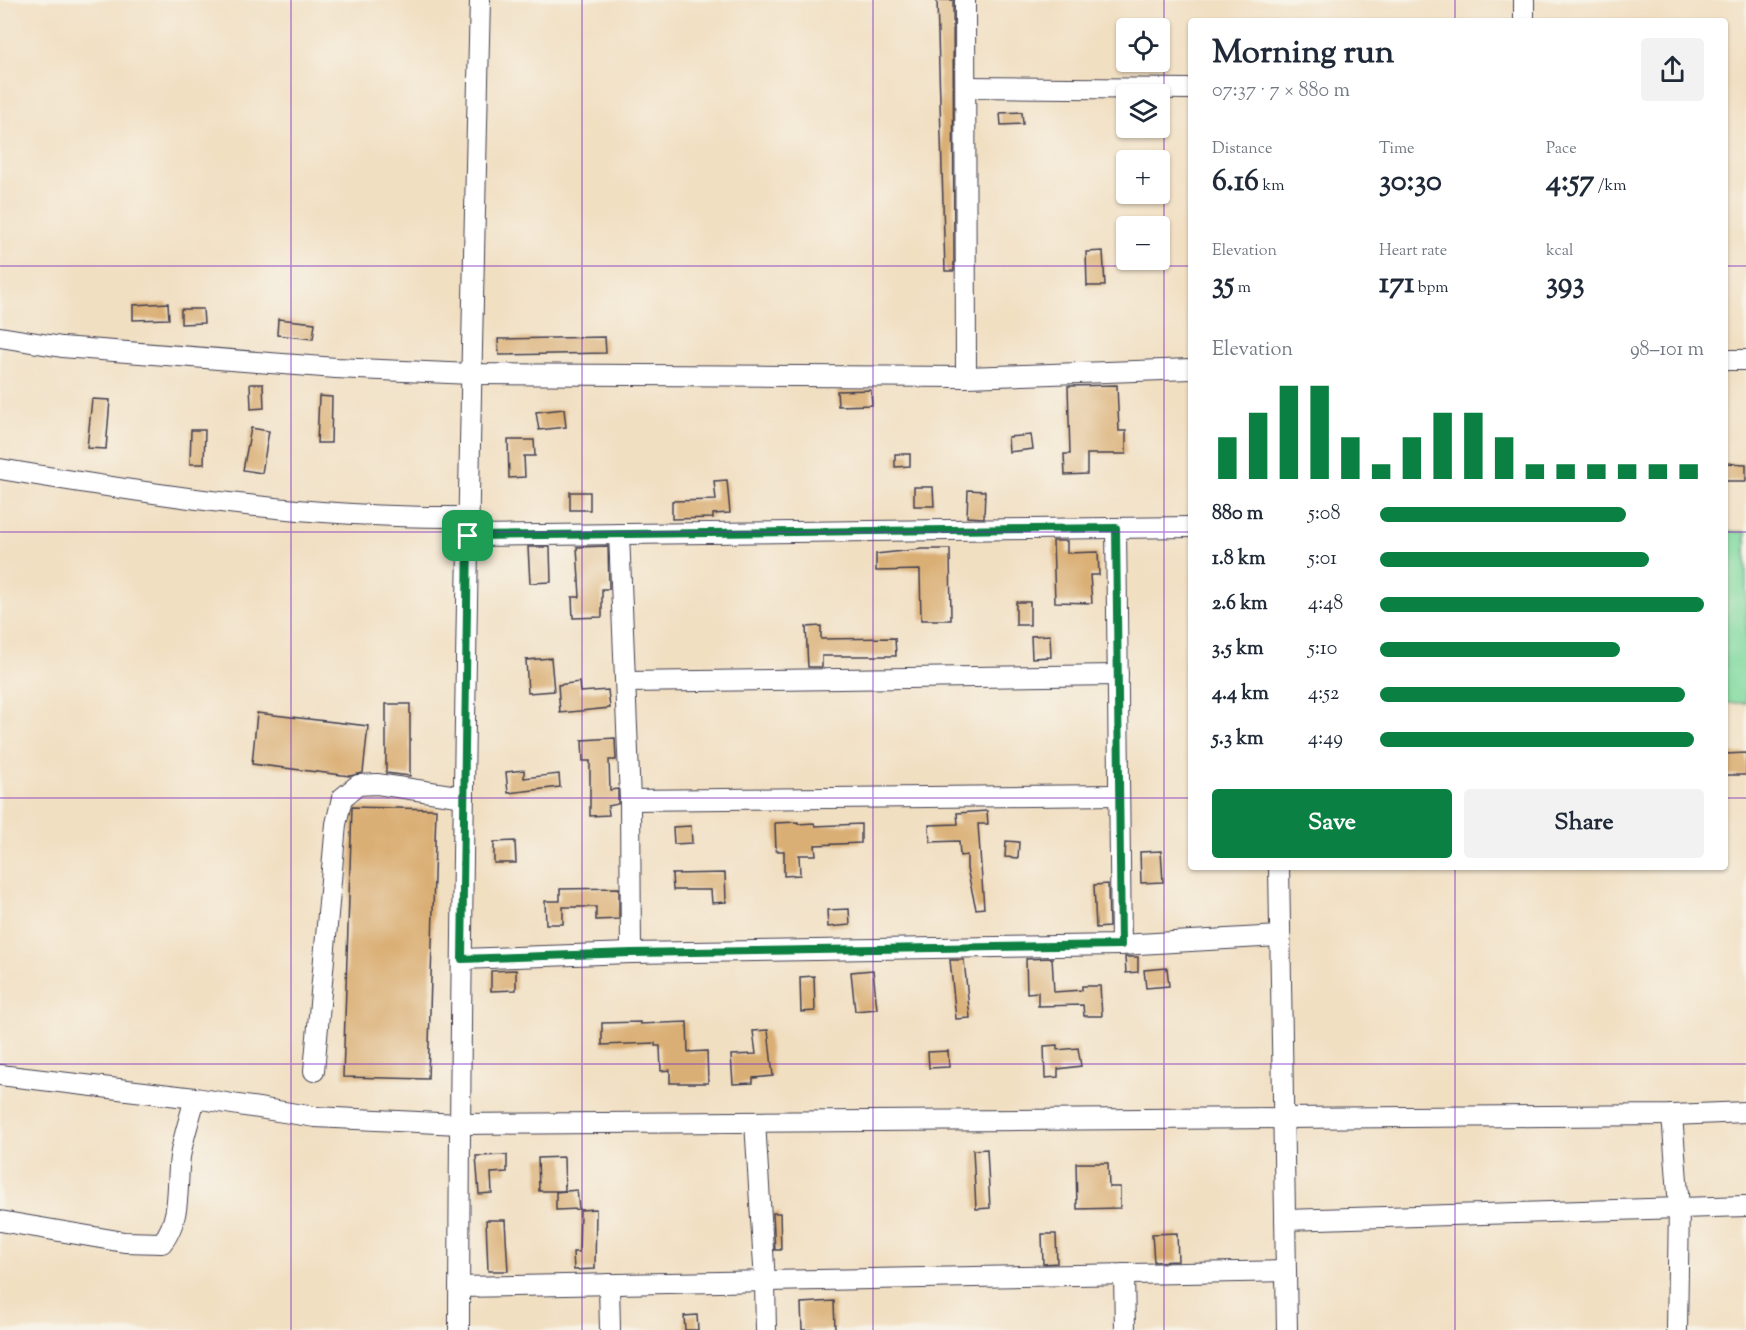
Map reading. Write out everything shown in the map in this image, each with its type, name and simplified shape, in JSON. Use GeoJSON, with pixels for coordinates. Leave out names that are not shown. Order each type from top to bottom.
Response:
{"type":"FeatureCollection","features":[{"type":"Feature","properties":{"kind":"street"},"geometry":{"type":"LineString","coordinates":[[459,1330],[459,1124],[468,526],[480,0]]}},
{"type":"Feature","properties":{"kind":"street"},"geometry":{"type":"LineString","coordinates":[[965,0],[966,377]]}},
{"type":"Feature","properties":{"kind":"street"},"geometry":{"type":"LineString","coordinates":[[1524,0],[1524,18]]}},
{"type":"Feature","properties":{"kind":"street"},"geometry":{"type":"LineString","coordinates":[[966,87],[1188,89]]}},
{"type":"Feature","properties":{"kind":"street"},"geometry":{"type":"LineString","coordinates":[[0,337],[62,347],[336,368],[471,374],[966,377],[1188,369]]}},
{"type":"Feature","properties":{"kind":"street"},"geometry":{"type":"LineString","coordinates":[[1728,360],[1746,360]]}},
{"type":"Feature","properties":{"kind":"street"},"geometry":{"type":"LineString","coordinates":[[0,469],[234,505],[407,518],[468,526],[619,534],[1188,527]]}},
{"type":"Feature","properties":{"kind":"street"},"geometry":{"type":"LineString","coordinates":[[1116,528],[1121,945]]}},
{"type":"Feature","properties":{"kind":"street"},"geometry":{"type":"LineString","coordinates":[[619,534],[630,800],[631,953]]}},
{"type":"Feature","properties":{"kind":"street"},"geometry":{"type":"LineString","coordinates":[[626,682],[1118,675]]}},
{"type":"Feature","properties":{"kind":"street"},"geometry":{"type":"LineString","coordinates":[[314,1071],[335,836],[342,798],[358,785],[377,784],[464,797]]}},
{"type":"Feature","properties":{"kind":"street"},"geometry":{"type":"LineString","coordinates":[[630,800],[1119,795]]}},
{"type":"Feature","properties":{"kind":"street"},"geometry":{"type":"LineString","coordinates":[[1279,870],[1287,1330]]}},
{"type":"Feature","properties":{"kind":"street"},"geometry":{"type":"LineString","coordinates":[[462,959],[631,953],[1121,945],[1280,936]]}},
{"type":"Feature","properties":{"kind":"street"},"geometry":{"type":"LineString","coordinates":[[0,1075],[195,1098],[315,1117],[459,1124],[1672,1115],[1746,1112]]}},
{"type":"Feature","properties":{"kind":"street"},"geometry":{"type":"LineString","coordinates":[[0,1221],[124,1242],[162,1243],[170,1233],[177,1209],[180,1157],[195,1098]]}},
{"type":"Feature","properties":{"kind":"street"},"geometry":{"type":"LineString","coordinates":[[1672,1115],[1679,1207],[1677,1330]]}},
{"type":"Feature","properties":{"kind":"street"},"geometry":{"type":"LineString","coordinates":[[755,1122],[766,1330]]}},
{"type":"Feature","properties":{"kind":"street"},"geometry":{"type":"LineString","coordinates":[[1285,1220],[1746,1206]]}},
{"type":"Feature","properties":{"kind":"street"},"geometry":{"type":"LineString","coordinates":[[459,1287],[1287,1271]]}},
{"type":"Feature","properties":{"kind":"street"},"geometry":{"type":"LineString","coordinates":[[1124,1274],[1125,1330]]}},
{"type":"Feature","properties":{"kind":"street"},"geometry":{"type":"LineString","coordinates":[[609,1284],[610,1330]]}},
{"type":"Feature","properties":{"kind":"green space"},"geometry":{"type":"Polygon","coordinates":[[[1728,531],[1746,532],[1746,703],[1728,703],[1728,531]]]}},
{"type":"Feature","properties":{"kind":"building"},"geometry":{"type":"Polygon","coordinates":[[[937,0],[953,0],[954,271],[945,271],[937,0]]]}},
{"type":"Feature","properties":{"kind":"building"},"geometry":{"type":"Polygon","coordinates":[[[1022,112],[1023,124],[1001,125],[1000,113],[1022,112]]]}},
{"type":"Feature","properties":{"kind":"building"},"geometry":{"type":"Polygon","coordinates":[[[1103,251],[1105,286],[1087,286],[1086,252],[1103,251]]]}},
{"type":"Feature","properties":{"kind":"building"},"geometry":{"type":"Polygon","coordinates":[[[168,303],[169,319],[133,320],[133,305],[168,303]]]}},
{"type":"Feature","properties":{"kind":"building"},"geometry":{"type":"Polygon","coordinates":[[[181,309],[203,309],[204,323],[181,324],[181,309]]]}},
{"type":"Feature","properties":{"kind":"building"},"geometry":{"type":"Polygon","coordinates":[[[278,319],[315,323],[313,339],[277,335],[278,319]]]}},
{"type":"Feature","properties":{"kind":"building"},"geometry":{"type":"Polygon","coordinates":[[[605,337],[606,353],[499,355],[498,339],[605,337]]]}},
{"type":"Feature","properties":{"kind":"building"},"geometry":{"type":"Polygon","coordinates":[[[250,384],[263,384],[264,408],[251,409],[250,384]]]}},
{"type":"Feature","properties":{"kind":"building"},"geometry":{"type":"Polygon","coordinates":[[[1117,385],[1119,431],[1126,431],[1126,454],[1087,454],[1087,474],[1065,475],[1064,454],[1070,454],[1068,386],[1117,385]]]}},
{"type":"Feature","properties":{"kind":"building"},"geometry":{"type":"Polygon","coordinates":[[[871,390],[872,405],[838,406],[837,391],[871,390]]]}},
{"type":"Feature","properties":{"kind":"building"},"geometry":{"type":"Polygon","coordinates":[[[319,396],[332,397],[331,443],[317,443],[319,396]]]}},
{"type":"Feature","properties":{"kind":"building"},"geometry":{"type":"Polygon","coordinates":[[[92,399],[110,400],[106,449],[87,448],[92,399]]]}},
{"type":"Feature","properties":{"kind":"building"},"geometry":{"type":"Polygon","coordinates":[[[564,409],[566,427],[539,430],[536,412],[564,409]]]}},
{"type":"Feature","properties":{"kind":"building"},"geometry":{"type":"Polygon","coordinates":[[[251,428],[269,431],[262,473],[243,470],[251,428]]]}},
{"type":"Feature","properties":{"kind":"building"},"geometry":{"type":"Polygon","coordinates":[[[191,430],[205,430],[204,464],[190,464],[191,430]]]}},
{"type":"Feature","properties":{"kind":"building"},"geometry":{"type":"Polygon","coordinates":[[[1031,435],[1033,449],[1009,452],[1008,437],[1031,435]]]}},
{"type":"Feature","properties":{"kind":"building"},"geometry":{"type":"Polygon","coordinates":[[[508,440],[534,440],[535,456],[524,456],[525,477],[509,478],[508,440]]]}},
{"type":"Feature","properties":{"kind":"building"},"geometry":{"type":"Polygon","coordinates":[[[895,454],[910,454],[910,466],[895,467],[895,454]]]}},
{"type":"Feature","properties":{"kind":"building"},"geometry":{"type":"Polygon","coordinates":[[[1728,463],[1746,464],[1746,481],[1728,481],[1728,463]]]}},
{"type":"Feature","properties":{"kind":"building"},"geometry":{"type":"Polygon","coordinates":[[[727,480],[730,513],[713,514],[713,518],[672,519],[672,501],[716,500],[714,481],[727,480]]]}},
{"type":"Feature","properties":{"kind":"building"},"geometry":{"type":"Polygon","coordinates":[[[914,487],[933,487],[934,506],[914,506],[914,487]]]}},
{"type":"Feature","properties":{"kind":"building"},"geometry":{"type":"Polygon","coordinates":[[[968,490],[985,491],[984,518],[967,517],[968,490]]]}},
{"type":"Feature","properties":{"kind":"building"},"geometry":{"type":"Polygon","coordinates":[[[570,492],[590,492],[590,510],[570,510],[570,492]]]}},
{"type":"Feature","properties":{"kind":"building"},"geometry":{"type":"Polygon","coordinates":[[[1053,541],[1067,541],[1067,553],[1098,552],[1099,575],[1090,575],[1092,603],[1055,602],[1053,541]]]}},
{"type":"Feature","properties":{"kind":"building"},"geometry":{"type":"Polygon","coordinates":[[[608,546],[609,589],[602,589],[602,617],[573,618],[572,597],[580,597],[577,547],[608,546]]]}},
{"type":"Feature","properties":{"kind":"building"},"geometry":{"type":"Polygon","coordinates":[[[528,547],[550,547],[551,582],[530,583],[528,547]]]}},
{"type":"Feature","properties":{"kind":"building"},"geometry":{"type":"Polygon","coordinates":[[[922,549],[950,549],[951,620],[921,620],[920,570],[876,571],[876,554],[922,549]]]}},
{"type":"Feature","properties":{"kind":"building"},"geometry":{"type":"Polygon","coordinates":[[[1016,602],[1030,602],[1030,625],[1016,625],[1016,602]]]}},
{"type":"Feature","properties":{"kind":"building"},"geometry":{"type":"Polygon","coordinates":[[[821,626],[821,639],[895,638],[896,656],[822,656],[822,667],[808,667],[806,627],[821,626]]]}},
{"type":"Feature","properties":{"kind":"building"},"geometry":{"type":"Polygon","coordinates":[[[1050,635],[1051,657],[1032,658],[1031,636],[1050,635]]]}},
{"type":"Feature","properties":{"kind":"building"},"geometry":{"type":"Polygon","coordinates":[[[551,658],[554,691],[528,693],[526,660],[551,658]]]}},
{"type":"Feature","properties":{"kind":"building"},"geometry":{"type":"Polygon","coordinates":[[[579,682],[580,692],[608,690],[610,708],[560,713],[558,685],[579,682]]]}},
{"type":"Feature","properties":{"kind":"building"},"geometry":{"type":"Polygon","coordinates":[[[386,704],[410,704],[410,776],[386,773],[386,704]]]}},
{"type":"Feature","properties":{"kind":"building"},"geometry":{"type":"Polygon","coordinates":[[[257,713],[368,726],[363,773],[350,776],[252,764],[257,713]]]}},
{"type":"Feature","properties":{"kind":"building"},"geometry":{"type":"Polygon","coordinates":[[[615,738],[616,760],[609,760],[610,790],[618,789],[618,804],[608,806],[609,815],[590,816],[590,761],[583,761],[582,740],[615,738]]]}},
{"type":"Feature","properties":{"kind":"building"},"geometry":{"type":"Polygon","coordinates":[[[1746,753],[1746,775],[1728,775],[1728,754],[1746,753]]]}},
{"type":"Feature","properties":{"kind":"building"},"geometry":{"type":"Polygon","coordinates":[[[524,770],[524,778],[559,774],[560,787],[508,793],[506,772],[524,770]]]}},
{"type":"Feature","properties":{"kind":"building"},"geometry":{"type":"Polygon","coordinates":[[[352,807],[436,809],[428,1079],[343,1077],[352,807]]]}},
{"type":"Feature","properties":{"kind":"building"},"geometry":{"type":"Polygon","coordinates":[[[987,811],[988,824],[978,824],[984,908],[976,909],[967,869],[967,855],[960,856],[959,841],[930,842],[929,825],[958,824],[957,813],[987,811]]]}},
{"type":"Feature","properties":{"kind":"building"},"geometry":{"type":"Polygon","coordinates":[[[798,822],[798,824],[814,823],[815,826],[861,824],[861,843],[815,845],[816,855],[799,855],[800,875],[784,876],[784,851],[776,851],[775,823],[798,822]]]}},
{"type":"Feature","properties":{"kind":"building"},"geometry":{"type":"Polygon","coordinates":[[[691,826],[692,843],[674,844],[673,827],[691,826]]]}},
{"type":"Feature","properties":{"kind":"building"},"geometry":{"type":"Polygon","coordinates":[[[515,841],[516,863],[494,863],[494,842],[515,841]]]}},
{"type":"Feature","properties":{"kind":"building"},"geometry":{"type":"Polygon","coordinates":[[[1006,841],[1019,842],[1018,858],[1005,857],[1006,841]]]}},
{"type":"Feature","properties":{"kind":"building"},"geometry":{"type":"Polygon","coordinates":[[[1161,851],[1163,882],[1141,883],[1140,852],[1161,851]]]}},
{"type":"Feature","properties":{"kind":"building"},"geometry":{"type":"Polygon","coordinates":[[[725,873],[726,902],[712,903],[711,890],[673,890],[672,874],[725,873]]]}},
{"type":"Feature","properties":{"kind":"building"},"geometry":{"type":"Polygon","coordinates":[[[1108,884],[1109,927],[1096,928],[1094,885],[1108,884]]]}},
{"type":"Feature","properties":{"kind":"building"},"geometry":{"type":"Polygon","coordinates":[[[619,888],[619,919],[596,920],[596,907],[563,907],[563,924],[546,924],[545,901],[560,901],[560,889],[619,888]]]}},
{"type":"Feature","properties":{"kind":"building"},"geometry":{"type":"Polygon","coordinates":[[[849,909],[850,925],[828,927],[827,910],[849,909]]]}},
{"type":"Feature","properties":{"kind":"building"},"geometry":{"type":"Polygon","coordinates":[[[1125,957],[1138,957],[1138,972],[1126,973],[1125,957]]]}},
{"type":"Feature","properties":{"kind":"building"},"geometry":{"type":"Polygon","coordinates":[[[1052,958],[1054,992],[1082,990],[1082,986],[1100,986],[1102,1016],[1084,1016],[1083,1005],[1038,1006],[1038,992],[1027,993],[1026,959],[1052,958]]]}},
{"type":"Feature","properties":{"kind":"building"},"geometry":{"type":"Polygon","coordinates":[[[950,960],[964,960],[970,1018],[956,1019],[950,960]]]}},
{"type":"Feature","properties":{"kind":"building"},"geometry":{"type":"Polygon","coordinates":[[[1167,968],[1169,986],[1146,988],[1144,970],[1167,968]]]}},
{"type":"Feature","properties":{"kind":"building"},"geometry":{"type":"Polygon","coordinates":[[[516,970],[516,990],[491,991],[491,971],[516,970]]]}},
{"type":"Feature","properties":{"kind":"building"},"geometry":{"type":"Polygon","coordinates":[[[873,970],[877,1009],[855,1011],[851,972],[873,970]]]}},
{"type":"Feature","properties":{"kind":"building"},"geometry":{"type":"Polygon","coordinates":[[[814,976],[815,1011],[801,1012],[800,977],[814,976]]]}},
{"type":"Feature","properties":{"kind":"building"},"geometry":{"type":"Polygon","coordinates":[[[640,1022],[640,1024],[687,1022],[688,1052],[707,1051],[708,1083],[670,1083],[670,1070],[661,1071],[660,1046],[655,1046],[655,1043],[602,1045],[602,1023],[640,1022]]]}},
{"type":"Feature","properties":{"kind":"building"},"geometry":{"type":"Polygon","coordinates":[[[768,1030],[773,1076],[753,1078],[753,1083],[733,1084],[731,1055],[756,1054],[753,1031],[768,1030]]]}},
{"type":"Feature","properties":{"kind":"building"},"geometry":{"type":"Polygon","coordinates":[[[1057,1045],[1057,1050],[1078,1048],[1081,1066],[1058,1069],[1058,1077],[1045,1078],[1044,1046],[1057,1045]]]}},
{"type":"Feature","properties":{"kind":"building"},"geometry":{"type":"Polygon","coordinates":[[[948,1051],[949,1067],[929,1068],[928,1052],[948,1051]]]}},
{"type":"Feature","properties":{"kind":"building"},"geometry":{"type":"Polygon","coordinates":[[[987,1149],[990,1208],[976,1209],[973,1150],[987,1149]]]}},
{"type":"Feature","properties":{"kind":"building"},"geometry":{"type":"Polygon","coordinates":[[[507,1155],[507,1172],[491,1173],[492,1193],[479,1194],[476,1156],[507,1155]]]}},
{"type":"Feature","properties":{"kind":"building"},"geometry":{"type":"Polygon","coordinates":[[[564,1157],[565,1191],[539,1191],[538,1158],[564,1157]]]}},
{"type":"Feature","properties":{"kind":"building"},"geometry":{"type":"Polygon","coordinates":[[[1076,1163],[1108,1163],[1109,1187],[1120,1187],[1120,1208],[1077,1209],[1076,1163]]]}},
{"type":"Feature","properties":{"kind":"building"},"geometry":{"type":"Polygon","coordinates":[[[577,1190],[579,1209],[556,1210],[556,1192],[577,1190]]]}},
{"type":"Feature","properties":{"kind":"building"},"geometry":{"type":"Polygon","coordinates":[[[596,1209],[595,1269],[574,1270],[573,1252],[579,1252],[580,1210],[596,1209]]]}},
{"type":"Feature","properties":{"kind":"building"},"geometry":{"type":"Polygon","coordinates":[[[773,1213],[780,1213],[781,1250],[775,1250],[773,1213]]]}},
{"type":"Feature","properties":{"kind":"building"},"geometry":{"type":"Polygon","coordinates":[[[486,1220],[505,1220],[508,1271],[488,1271],[486,1220]]]}},
{"type":"Feature","properties":{"kind":"building"},"geometry":{"type":"Polygon","coordinates":[[[1177,1233],[1178,1261],[1154,1262],[1152,1234],[1177,1233]]]}},
{"type":"Feature","properties":{"kind":"building"},"geometry":{"type":"Polygon","coordinates":[[[1042,1234],[1056,1234],[1057,1263],[1043,1264],[1042,1234]]]}},
{"type":"Feature","properties":{"kind":"building"},"geometry":{"type":"Polygon","coordinates":[[[834,1301],[835,1330],[802,1330],[801,1303],[834,1301]]]}},
{"type":"Feature","properties":{"kind":"building"},"geometry":{"type":"Polygon","coordinates":[[[697,1315],[698,1330],[685,1330],[684,1316],[697,1315]]]}},
{"type":"Feature","properties":{"kind":"route"},"geometry":{"type":"LineString","coordinates":[[1116,528],[1121,945],[631,953],[462,959],[468,536],[1116,528]]}}]}
